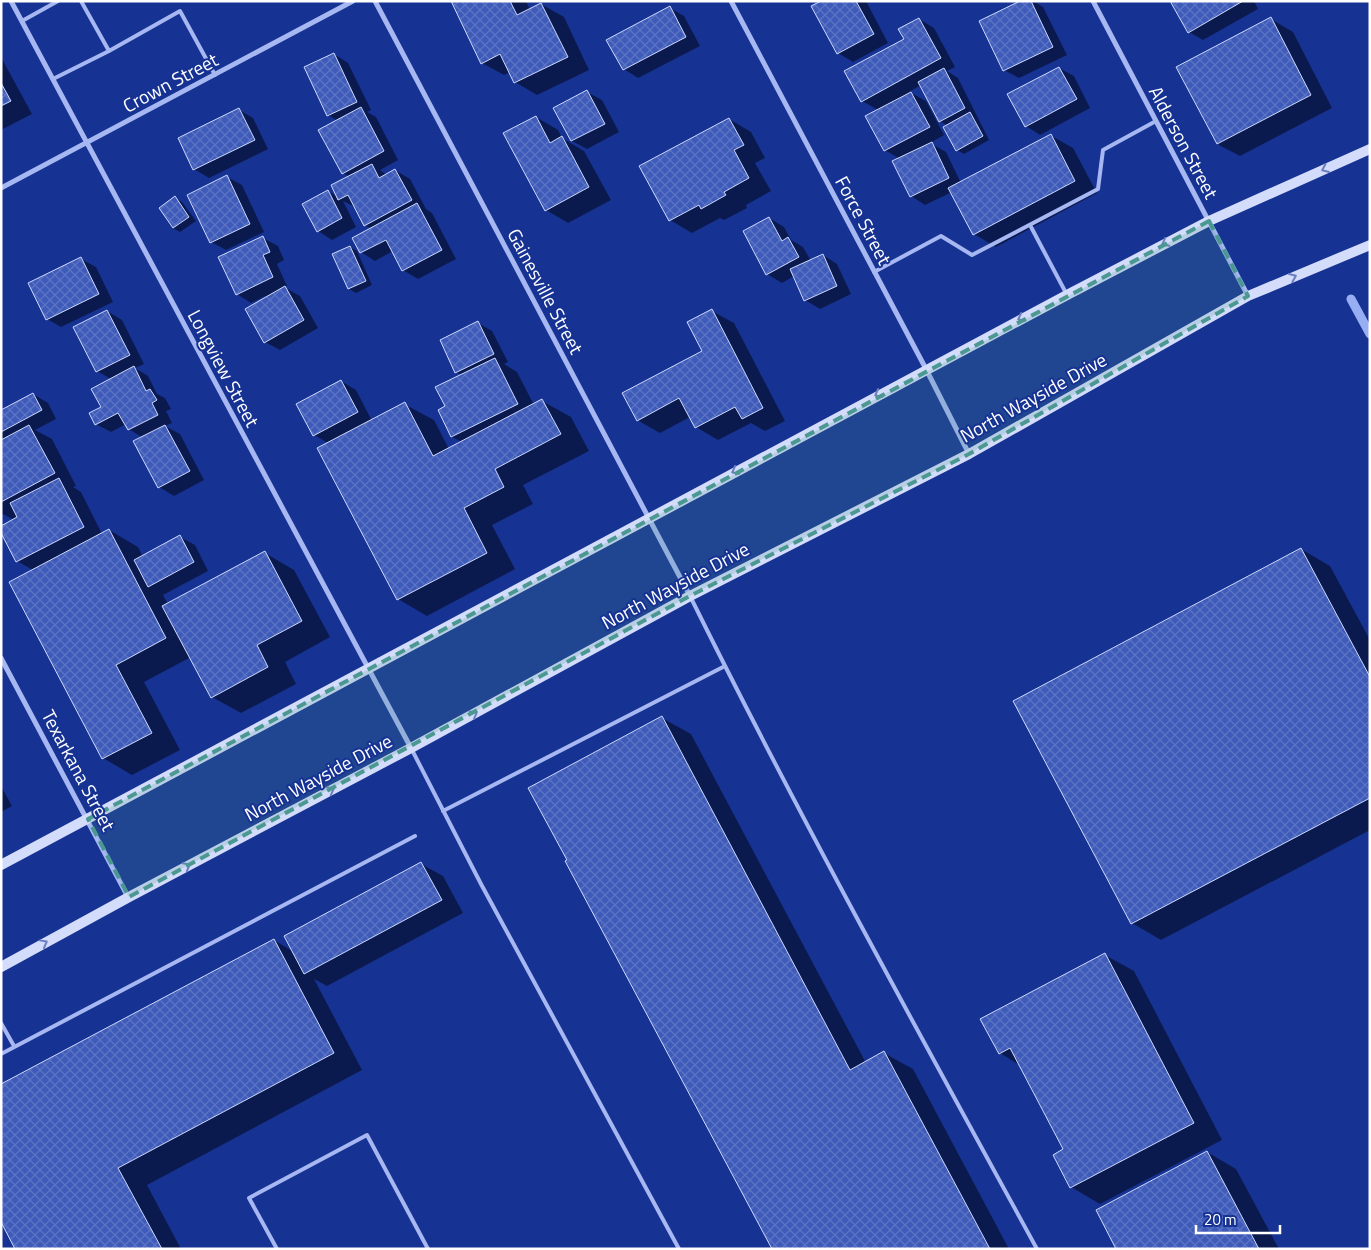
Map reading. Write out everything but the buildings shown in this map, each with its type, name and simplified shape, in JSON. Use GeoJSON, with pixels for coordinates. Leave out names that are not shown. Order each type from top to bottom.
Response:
{"type":"FeatureCollection","features":[{"type":"Feature","properties":{"kind":"main road"},"geometry":{"type":"LineString","coordinates":[[1,865],[1067,294],[1209,221],[1370,149]]}},
{"type":"Feature","properties":{"kind":"main road","name":"North Wayside Drive"},"geometry":{"type":"LineString","coordinates":[[1,967],[411,748],[690,596],[969,454],[1248,296],[1370,245]]}},
{"type":"Feature","properties":{"kind":"street","name":"Longview Street"},"geometry":{"type":"LineString","coordinates":[[11,1],[411,748]]}},
{"type":"Feature","properties":{"kind":"street","name":"Crown Street"},"geometry":{"type":"LineString","coordinates":[[1,188],[353,1]]}},
{"type":"Feature","properties":{"kind":"street","name":"Gainesville Street"},"geometry":{"type":"LineString","coordinates":[[375,1],[690,596]]}},
{"type":"Feature","properties":{"kind":"street","name":"Force Street"},"geometry":{"type":"LineString","coordinates":[[731,1],[969,454]]}},
{"type":"Feature","properties":{"kind":"street","name":"Alderson Street"},"geometry":{"type":"LineString","coordinates":[[1093,1],[1248,296]]}},
{"type":"Feature","properties":{"kind":"street","name":"Texarkana Street"},"geometry":{"type":"LineString","coordinates":[[1,658],[129,897]]}},
{"type":"Feature","properties":{"kind":"lane"},"geometry":{"type":"LineString","coordinates":[[22,21],[58,1]]}},
{"type":"Feature","properties":{"kind":"lane"},"geometry":{"type":"LineString","coordinates":[[81,1],[109,51]]}},
{"type":"Feature","properties":{"kind":"lane"},"geometry":{"type":"LineString","coordinates":[[53,80],[180,11],[215,75]]}},
{"type":"Feature","properties":{"kind":"lane"},"geometry":{"type":"LineString","coordinates":[[874,272],[941,236],[972,255],[1098,189],[1103,150],[1156,121]]}},
{"type":"Feature","properties":{"kind":"lane"},"geometry":{"type":"LineString","coordinates":[[1030,225],[1067,294]]}},
{"type":"Feature","properties":{"kind":"lane"},"geometry":{"type":"LineString","coordinates":[[690,596],[895,988],[1037,1249]]}},
{"type":"Feature","properties":{"kind":"lane"},"geometry":{"type":"LineString","coordinates":[[443,810],[725,666]]}},
{"type":"Feature","properties":{"kind":"lane"},"geometry":{"type":"LineString","coordinates":[[411,748],[481,884],[679,1249]]}},
{"type":"Feature","properties":{"kind":"lane"},"geometry":{"type":"LineString","coordinates":[[1,1054],[414,836]]}},
{"type":"Feature","properties":{"kind":"lane"},"geometry":{"type":"LineString","coordinates":[[1,1023],[14,1046]]}},
{"type":"Feature","properties":{"kind":"lane"},"geometry":{"type":"LineString","coordinates":[[277,1249],[250,1198],[367,1135],[428,1249]]}},
{"type":"Feature","properties":{"kind":"highlighted area"},"geometry":{"type":"Polygon","coordinates":[[[1209,221],[1248,296],[969,454],[690,596],[129,897],[88,819],[1209,221]]]}},
{"type":"Feature","properties":{"kind":"waterway"},"geometry":{"type":"LineString","coordinates":[[1351,299],[1370,334]]}}]}
